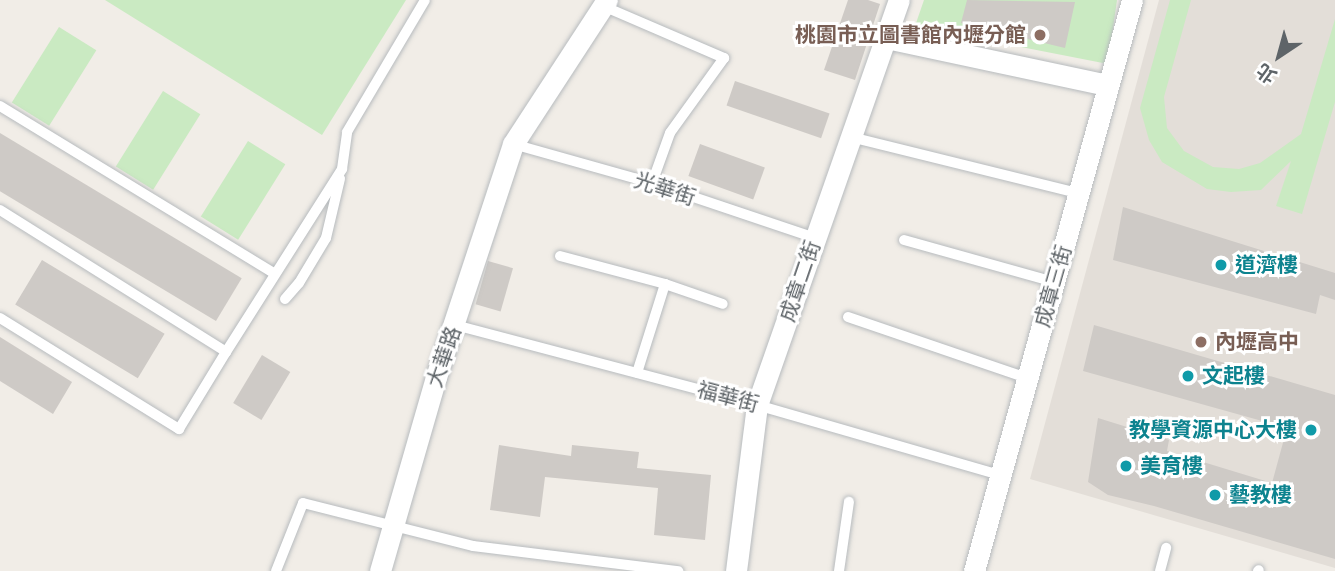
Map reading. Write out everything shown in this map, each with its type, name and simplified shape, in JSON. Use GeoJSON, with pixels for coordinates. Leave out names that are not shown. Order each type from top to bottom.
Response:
{"type":"FeatureCollection","features":[{"type":"Feature","properties":{"kind":"street","name":"成章二街"},"geometry":{"type":"LineString","coordinates":[[736,571],[757,405],[899,0]]}},
{"type":"Feature","properties":{"kind":"street","name":"成章三街"},"geometry":{"type":"LineString","coordinates":[[975,571],[1132,0]]}},
{"type":"Feature","properties":{"kind":"street","name":"大華路"},"geometry":{"type":"LineString","coordinates":[[380,571],[436,377],[513,144],[605,3]]}},
{"type":"Feature","properties":{"kind":"street"},"geometry":{"type":"LineString","coordinates":[[886,38],[1108,85]]}},
{"type":"Feature","properties":{"kind":"lane"},"geometry":{"type":"LineString","coordinates":[[285,299],[299,283],[326,238],[342,169],[347,132],[425,0]]}},
{"type":"Feature","properties":{"kind":"lane"},"geometry":{"type":"LineString","coordinates":[[605,3],[724,58],[670,134],[652,183]]}},
{"type":"Feature","properties":{"kind":"lane"},"geometry":{"type":"LineString","coordinates":[[0,106],[275,274]]}},
{"type":"Feature","properties":{"kind":"lane"},"geometry":{"type":"LineString","coordinates":[[851,137],[1078,193]]}},
{"type":"Feature","properties":{"kind":"lane","name":"光華街"},"geometry":{"type":"LineString","coordinates":[[513,144],[652,183],[815,238]]}},
{"type":"Feature","properties":{"kind":"lane"},"geometry":{"type":"LineString","coordinates":[[0,318],[179,429],[342,169]]}},
{"type":"Feature","properties":{"kind":"lane"},"geometry":{"type":"LineString","coordinates":[[0,210],[226,352]]}},
{"type":"Feature","properties":{"kind":"lane"},"geometry":{"type":"LineString","coordinates":[[904,240],[1055,282]]}},
{"type":"Feature","properties":{"kind":"lane"},"geometry":{"type":"LineString","coordinates":[[560,256],[665,284],[723,304]]}},
{"type":"Feature","properties":{"kind":"lane"},"geometry":{"type":"LineString","coordinates":[[637,373],[665,284]]}},
{"type":"Feature","properties":{"kind":"lane"},"geometry":{"type":"LineString","coordinates":[[848,317],[1027,378]]}},
{"type":"Feature","properties":{"kind":"lane","name":"福華街"},"geometry":{"type":"LineString","coordinates":[[455,325],[757,405],[1000,475]]}},
{"type":"Feature","properties":{"kind":"lane"},"geometry":{"type":"LineString","coordinates":[[839,571],[849,502]]}},
{"type":"Feature","properties":{"kind":"lane"},"geometry":{"type":"LineString","coordinates":[[276,571],[303,503],[473,546],[678,571]]}},
{"type":"Feature","properties":{"kind":"lane"},"geometry":{"type":"LineString","coordinates":[[1160,571],[1166,548]]}},
{"type":"Feature","properties":{"kind":"shaded area","name":"內壢高中"},"geometry":{"type":"Polygon","coordinates":[[[1159,0],[1335,0],[1335,568],[1030,479],[1159,0]]]}},
{"type":"Feature","properties":{"kind":"green space"},"geometry":{"type":"Polygon","coordinates":[[[105,0],[406,0],[322,135],[105,0]]]}},
{"type":"Feature","properties":{"kind":"green space"},"geometry":{"type":"Polygon","coordinates":[[[924,0],[1117,0],[1108,64],[915,26],[924,0]]]}},
{"type":"Feature","properties":{"kind":"green space"},"geometry":{"type":"Polygon","coordinates":[[[1170,0],[1191,0],[1164,97],[1167,128],[1184,151],[1213,167],[1239,169],[1260,163],[1301,134],[1335,19],[1335,102],[1302,214],[1276,206],[1291,161],[1261,190],[1231,192],[1207,189],[1162,162],[1149,140],[1140,108],[1170,0]]]}},
{"type":"Feature","properties":{"kind":"green space"},"geometry":{"type":"Polygon","coordinates":[[[59,27],[96,50],[49,126],[12,102],[59,27]]]}},
{"type":"Feature","properties":{"kind":"green space"},"geometry":{"type":"Polygon","coordinates":[[[163,91],[200,114],[153,190],[116,166],[163,91]]]}},
{"type":"Feature","properties":{"kind":"green space"},"geometry":{"type":"Polygon","coordinates":[[[248,141],[285,164],[238,240],[201,216],[248,141]]]}},
{"type":"Feature","properties":{"kind":"building"},"geometry":{"type":"Polygon","coordinates":[[[848,0],[868,0],[880,4],[855,80],[824,70],[848,0]]]}},
{"type":"Feature","properties":{"kind":"building","name":"桃園市立圖書館內壢分館"},"geometry":{"type":"Polygon","coordinates":[[[967,0],[1075,2],[1065,48],[961,23],[967,0]]]}},
{"type":"Feature","properties":{"kind":"building"},"geometry":{"type":"Polygon","coordinates":[[[735,81],[830,114],[821,138],[727,106],[735,81]]]}},
{"type":"Feature","properties":{"kind":"building"},"geometry":{"type":"Polygon","coordinates":[[[0,133],[242,278],[216,321],[0,191],[0,133]]]}},
{"type":"Feature","properties":{"kind":"building"},"geometry":{"type":"Polygon","coordinates":[[[700,144],[765,168],[753,200],[688,176],[700,144]]]}},
{"type":"Feature","properties":{"kind":"building","name":"道濟樓"},"geometry":{"type":"Polygon","coordinates":[[[1123,207],[1335,273],[1335,300],[1320,295],[1316,314],[1113,260],[1123,207]]]}},
{"type":"Feature","properties":{"kind":"building"},"geometry":{"type":"Polygon","coordinates":[[[42,260],[165,334],[138,378],[15,305],[42,260]]]}},
{"type":"Feature","properties":{"kind":"building"},"geometry":{"type":"Polygon","coordinates":[[[488,261],[513,268],[501,311],[476,304],[488,261]]]}},
{"type":"Feature","properties":{"kind":"building"},"geometry":{"type":"Polygon","coordinates":[[[1094,325],[1335,395],[1335,559],[1108,495],[1088,482],[1098,418],[1169,440],[1167,451],[1272,483],[1287,428],[1083,371],[1094,325]]]}},
{"type":"Feature","properties":{"kind":"building"},"geometry":{"type":"Polygon","coordinates":[[[0,337],[72,382],[53,414],[0,381],[0,337]]]}},
{"type":"Feature","properties":{"kind":"building"},"geometry":{"type":"Polygon","coordinates":[[[262,355],[290,372],[261,420],[233,403],[262,355]]]}},
{"type":"Feature","properties":{"kind":"building"},"geometry":{"type":"Polygon","coordinates":[[[499,445],[571,456],[572,445],[639,452],[637,468],[711,475],[705,540],[654,535],[658,488],[545,477],[540,517],[490,510],[499,445]]]}},
{"type":"Feature","properties":{"kind":"place","name":"桃園市立圖書館內壢分館"},"geometry":{"type":"Point","coordinates":[1040,35]}},
{"type":"Feature","properties":{"kind":"place","name":"道濟樓"},"geometry":{"type":"Point","coordinates":[1221,265]}},
{"type":"Feature","properties":{"kind":"place","name":"內壢高中"},"geometry":{"type":"Point","coordinates":[1201,342]}},
{"type":"Feature","properties":{"kind":"place","name":"文起樓"},"geometry":{"type":"Point","coordinates":[1188,376]}},
{"type":"Feature","properties":{"kind":"place","name":"教學資源中心大樓"},"geometry":{"type":"Point","coordinates":[1311,430]}},
{"type":"Feature","properties":{"kind":"place","name":"美育樓"},"geometry":{"type":"Point","coordinates":[1126,466]}},
{"type":"Feature","properties":{"kind":"place","name":"藝教樓"},"geometry":{"type":"Point","coordinates":[1215,495]}}]}
